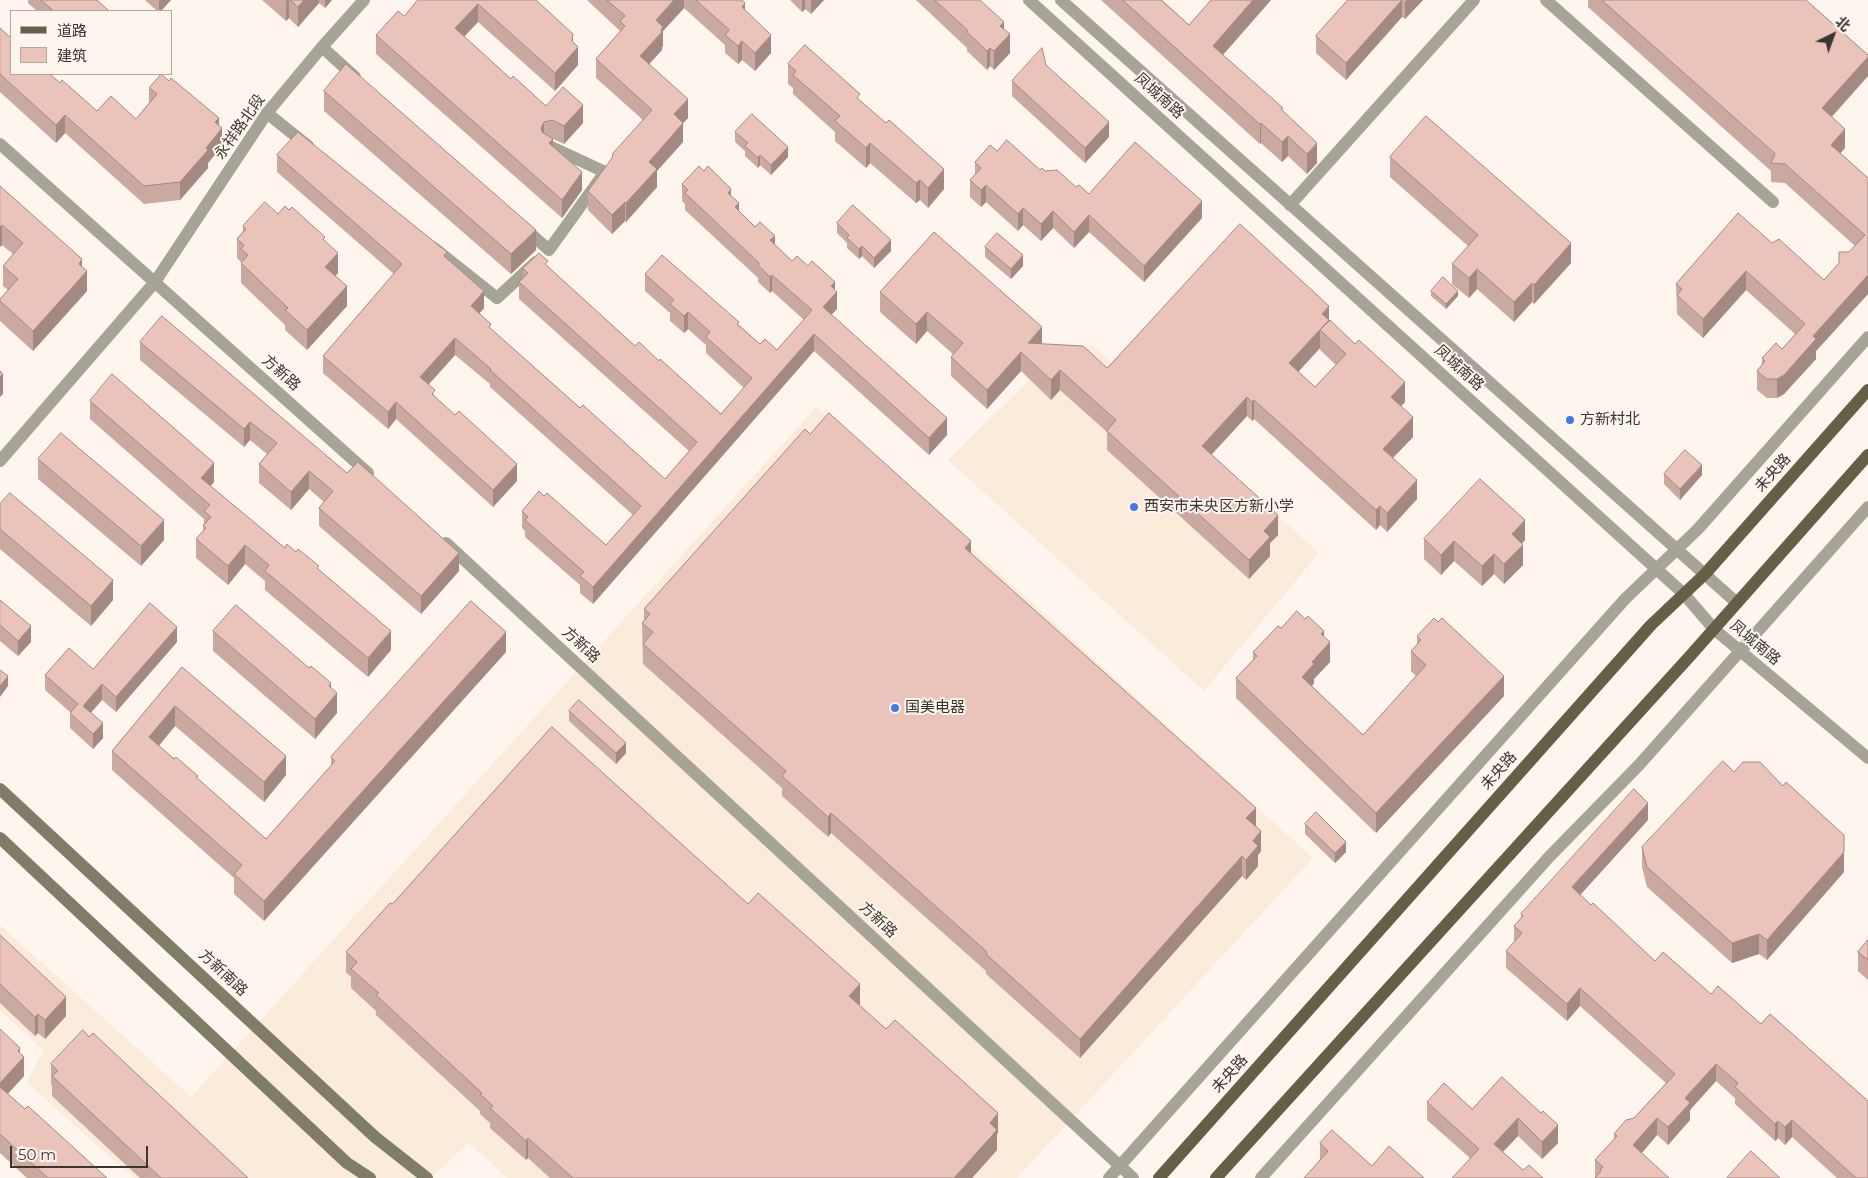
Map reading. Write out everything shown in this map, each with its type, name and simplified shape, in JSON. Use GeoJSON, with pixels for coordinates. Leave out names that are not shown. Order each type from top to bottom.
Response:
{"type":"FeatureCollection","features":[{"type":"Feature","properties":{"kind":"main road","name":"未央路"},"geometry":{"type":"LineString","coordinates":[[1159,1178],[1651,625],[1705,574],[1868,390]]}},
{"type":"Feature","properties":{"kind":"main road"},"geometry":{"type":"LineString","coordinates":[[1216,1178],[1738,603],[1868,455]]}},
{"type":"Feature","properties":{"kind":"main road","name":"方新南路"},"geometry":{"type":"LineString","coordinates":[[0,789],[375,1137],[427,1178]]}},
{"type":"Feature","properties":{"kind":"main road"},"geometry":{"type":"LineString","coordinates":[[0,838],[347,1163],[370,1178]]}},
{"type":"Feature","properties":{"kind":"street","name":"永祥路北段"},"geometry":{"type":"LineString","coordinates":[[0,460],[155,282],[267,113],[364,0]]}},
{"type":"Feature","properties":{"kind":"street","name":"凤城南路"},"geometry":{"type":"LineString","coordinates":[[1029,0],[1684,594],[1714,629],[1868,758]]}},
{"type":"Feature","properties":{"kind":"street","name":"凤城南路"},"geometry":{"type":"LineString","coordinates":[[1061,0],[1738,603]]}},
{"type":"Feature","properties":{"kind":"street"},"geometry":{"type":"LineString","coordinates":[[1290,205],[1474,0]]}},
{"type":"Feature","properties":{"kind":"street"},"geometry":{"type":"LineString","coordinates":[[1546,0],[1773,202]]}},
{"type":"Feature","properties":{"kind":"street"},"geometry":{"type":"LineString","coordinates":[[322,47],[366,87]]}},
{"type":"Feature","properties":{"kind":"street"},"geometry":{"type":"LineString","coordinates":[[267,113],[320,156]]}},
{"type":"Feature","properties":{"kind":"street","name":"方新路"},"geometry":{"type":"LineString","coordinates":[[0,144],[378,482]]}},
{"type":"Feature","properties":{"kind":"street"},"geometry":{"type":"LineString","coordinates":[[428,242],[497,298],[549,250],[605,172],[549,146]]}},
{"type":"Feature","properties":{"kind":"street"},"geometry":{"type":"LineString","coordinates":[[513,217],[549,250]]}},
{"type":"Feature","properties":{"kind":"street"},"geometry":{"type":"LineString","coordinates":[[1109,1178],[1625,599],[1698,529],[1868,337]]}},
{"type":"Feature","properties":{"kind":"street"},"geometry":{"type":"LineString","coordinates":[[1261,1178],[1550,856],[1639,765],[1868,507]]}},
{"type":"Feature","properties":{"kind":"street","name":"方新路"},"geometry":{"type":"LineString","coordinates":[[438,535],[1133,1178]]}},
{"type":"Feature","properties":{"kind":"shaded area","name":"西安市未央区方新小学"},"geometry":{"type":"Polygon","coordinates":[[[1093,346],[1319,553],[1204,691],[948,460],[1059,351],[1093,346]]]}},
{"type":"Feature","properties":{"kind":"shaded area"},"geometry":{"type":"Polygon","coordinates":[[[816,407],[1313,858],[1017,1178],[507,1178],[469,1143],[430,1178],[134,1178],[27,1083],[43,1050],[0,1010],[0,925],[191,1097],[816,407]]]}},
{"type":"Feature","properties":{"kind":"building"},"geometry":{"type":"Polygon","coordinates":[[[41,0],[97,0],[108,10],[53,10],[41,0]]]}},
{"type":"Feature","properties":{"kind":"building"},"geometry":{"type":"Polygon","coordinates":[[[291,0],[304,0],[298,7],[291,0]]]}},
{"type":"Feature","properties":{"kind":"building"},"geometry":{"type":"Polygon","coordinates":[[[418,0],[536,0],[573,34],[572,41],[578,47],[555,73],[478,4],[455,28],[511,79],[513,76],[546,106],[563,87],[583,105],[564,126],[552,120],[544,122],[541,128],[542,132],[553,139],[549,143],[582,172],[562,200],[376,35],[398,11],[404,16],[418,0]]]}},
{"type":"Feature","properties":{"kind":"building"},"geometry":{"type":"Polygon","coordinates":[[[607,0],[674,0],[656,20],[663,27],[662,32],[640,56],[688,99],[674,114],[683,123],[649,162],[657,169],[626,203],[612,215],[588,191],[612,158],[613,153],[652,110],[596,59],[625,26],[620,21],[625,16],[607,0]]]}},
{"type":"Feature","properties":{"kind":"building"},"geometry":{"type":"Polygon","coordinates":[[[696,0],[742,0],[745,3],[742,7],[771,35],[755,53],[742,41],[738,46],[725,35],[729,30],[696,0]]]}},
{"type":"Feature","properties":{"kind":"building"},"geometry":{"type":"Polygon","coordinates":[[[935,0],[980,0],[1004,22],[1000,26],[1010,34],[994,51],[990,48],[987,51],[935,0]]]}},
{"type":"Feature","properties":{"kind":"building"},"geometry":{"type":"Polygon","coordinates":[[[1123,0],[1161,0],[1189,25],[1211,0],[1253,0],[1213,46],[1283,108],[1281,109],[1317,143],[1307,154],[1288,136],[1282,142],[1123,0]]]}},
{"type":"Feature","properties":{"kind":"building"},"geometry":{"type":"Polygon","coordinates":[[[1348,0],[1402,0],[1346,63],[1316,36],[1348,0]]]}},
{"type":"Feature","properties":{"kind":"building"},"geometry":{"type":"Polygon","coordinates":[[[1602,0],[1806,0],[1868,55],[1822,108],[1845,129],[1831,145],[1868,178],[1868,275],[1813,336],[1816,339],[1784,375],[1777,379],[1767,379],[1757,371],[1765,361],[1762,358],[1776,343],[1782,349],[1805,324],[1746,271],[1703,319],[1677,295],[1682,289],[1676,284],[1738,213],[1772,243],[1779,239],[1824,280],[1839,263],[1839,252],[1849,252],[1865,235],[1785,164],[1771,163],[1775,154],[1602,0]]]}},
{"type":"Feature","properties":{"kind":"building"},"geometry":{"type":"Polygon","coordinates":[[[0,28],[10,37],[10,75],[51,75],[60,83],[62,80],[97,111],[111,96],[136,119],[157,94],[149,88],[162,75],[169,81],[171,78],[219,118],[215,122],[222,128],[206,148],[208,150],[180,182],[144,186],[65,115],[56,125],[0,74],[0,28]]]}},
{"type":"Feature","properties":{"kind":"building"},"geometry":{"type":"Polygon","coordinates":[[[805,45],[860,94],[857,98],[886,123],[889,120],[944,169],[928,188],[920,180],[916,183],[870,143],[866,148],[835,121],[840,116],[793,75],[796,71],[788,64],[805,45]]]}},
{"type":"Feature","properties":{"kind":"building"},"geometry":{"type":"Polygon","coordinates":[[[1042,48],[1046,65],[1109,122],[1085,148],[1012,81],[1042,48]]]}},
{"type":"Feature","properties":{"kind":"building"},"geometry":{"type":"Polygon","coordinates":[[[346,64],[536,230],[511,254],[324,91],[346,64]]]}},
{"type":"Feature","properties":{"kind":"building"},"geometry":{"type":"Polygon","coordinates":[[[752,114],[788,147],[771,165],[760,155],[758,158],[745,146],[748,143],[735,132],[752,114]]]}},
{"type":"Feature","properties":{"kind":"building"},"geometry":{"type":"Polygon","coordinates":[[[1426,116],[1571,243],[1534,285],[1532,283],[1514,302],[1477,269],[1469,278],[1452,264],[1478,235],[1390,157],[1426,116]]]}},
{"type":"Feature","properties":{"kind":"building"},"geometry":{"type":"Polygon","coordinates":[[[298,132],[447,252],[444,256],[484,291],[471,306],[491,324],[489,327],[580,408],[583,405],[665,479],[697,442],[519,282],[528,273],[523,268],[539,253],[548,261],[545,264],[635,346],[639,342],[721,414],[752,378],[706,337],[710,332],[688,312],[684,316],[670,304],[674,300],[645,274],[662,255],[739,322],[737,324],[760,344],[765,339],[777,350],[812,310],[772,275],[770,277],[758,265],[759,263],[685,193],[688,190],[682,184],[699,166],[704,171],[708,166],[731,189],[728,193],[739,203],[735,207],[755,227],[760,222],[775,236],[770,240],[792,261],[797,256],[808,266],[812,261],[835,282],[831,286],[837,292],[823,307],[947,418],[929,438],[814,334],[593,587],[580,576],[584,572],[525,520],[528,517],[522,511],[539,491],[544,496],[547,493],[606,545],[641,506],[455,338],[420,377],[435,390],[432,394],[455,415],[459,411],[517,464],[493,490],[396,402],[388,412],[323,356],[402,264],[277,155],[298,132]]]}},
{"type":"Feature","properties":{"kind":"building"},"geometry":{"type":"Polygon","coordinates":[[[1007,140],[1040,170],[1042,168],[1045,171],[1057,170],[1076,187],[1079,185],[1089,194],[1135,142],[1202,201],[1144,266],[1089,215],[1074,232],[1053,211],[1041,224],[1023,208],[1018,214],[986,185],[981,190],[970,180],[981,168],[975,162],[990,145],[997,151],[1007,140]]]}},
{"type":"Feature","properties":{"kind":"building"},"geometry":{"type":"Polygon","coordinates":[[[0,186],[82,259],[79,264],[87,271],[33,331],[0,301],[18,279],[3,266],[23,243],[2,225],[0,227],[0,186]]]}},
{"type":"Feature","properties":{"kind":"building"},"geometry":{"type":"Polygon","coordinates":[[[265,202],[278,214],[285,206],[289,210],[292,207],[325,237],[323,239],[338,253],[325,267],[347,286],[307,330],[285,310],[288,308],[241,263],[248,255],[241,249],[244,245],[237,239],[246,229],[243,226],[265,202]]]}},
{"type":"Feature","properties":{"kind":"building"},"geometry":{"type":"Polygon","coordinates":[[[853,205],[891,240],[874,258],[862,246],[859,249],[847,238],[849,235],[837,223],[853,205]]]}},
{"type":"Feature","properties":{"kind":"building"},"geometry":{"type":"Polygon","coordinates":[[[1240,224],[1329,306],[1322,314],[1329,320],[1289,363],[1315,387],[1346,354],[1320,330],[1330,320],[1355,344],[1359,340],[1405,382],[1391,397],[1413,417],[1383,449],[1417,480],[1387,513],[1380,506],[1376,510],[1254,400],[1252,402],[1247,397],[1202,446],[1278,515],[1264,531],[1270,537],[1249,560],[1107,431],[1116,420],[1060,370],[1051,380],[1021,352],[987,390],[951,357],[963,343],[927,312],[916,324],[880,292],[934,232],[1042,327],[1028,343],[1083,346],[1107,368],[1240,224]]]}},
{"type":"Feature","properties":{"kind":"building"},"geometry":{"type":"Polygon","coordinates":[[[997,233],[1023,255],[1011,269],[985,247],[997,233]]]}},
{"type":"Feature","properties":{"kind":"building"},"geometry":{"type":"Polygon","coordinates":[[[1443,277],[1458,291],[1446,304],[1431,291],[1443,277]]]}},
{"type":"Feature","properties":{"kind":"building"},"geometry":{"type":"Polygon","coordinates":[[[162,316],[347,473],[358,462],[459,553],[421,596],[319,508],[333,491],[309,471],[291,492],[259,464],[277,443],[250,422],[244,429],[140,342],[162,316]]]}},
{"type":"Feature","properties":{"kind":"building"},"geometry":{"type":"Polygon","coordinates":[[[112,374],[214,463],[201,478],[285,548],[287,544],[296,552],[298,549],[319,566],[317,568],[391,631],[368,658],[265,571],[269,565],[245,545],[228,566],[196,539],[206,528],[203,526],[211,517],[204,511],[210,505],[90,401],[112,374]]]}},
{"type":"Feature","properties":{"kind":"building"},"geometry":{"type":"Polygon","coordinates":[[[829,413],[971,541],[965,548],[1256,808],[1246,818],[1261,831],[1253,841],[1258,846],[1246,860],[1242,856],[1080,1039],[986,954],[987,952],[831,813],[828,817],[782,776],[786,771],[643,644],[653,632],[642,623],[650,614],[644,609],[805,429],[810,434],[829,413]]]}},
{"type":"Feature","properties":{"kind":"building"},"geometry":{"type":"Polygon","coordinates":[[[61,433],[164,520],[141,546],[38,459],[61,433]]]}},
{"type":"Feature","properties":{"kind":"building"},"geometry":{"type":"Polygon","coordinates":[[[1685,450],[1702,465],[1680,489],[1664,474],[1685,450]]]}},
{"type":"Feature","properties":{"kind":"building"},"geometry":{"type":"Polygon","coordinates":[[[1480,479],[1525,520],[1512,534],[1523,545],[1504,564],[1494,554],[1482,566],[1454,541],[1441,555],[1424,539],[1480,479]]]}},
{"type":"Feature","properties":{"kind":"building"},"geometry":{"type":"Polygon","coordinates":[[[10,493],[113,580],[91,606],[0,529],[0,504],[10,493]]]}},
{"type":"Feature","properties":{"kind":"building"},"geometry":{"type":"Polygon","coordinates":[[[0,600],[31,626],[18,641],[0,625],[0,600]]]}},
{"type":"Feature","properties":{"kind":"building"},"geometry":{"type":"Polygon","coordinates":[[[471,601],[506,632],[264,901],[234,874],[242,865],[112,751],[182,667],[286,756],[264,782],[175,706],[149,737],[174,759],[176,757],[198,776],[196,777],[266,839],[335,761],[331,757],[471,601]]]}},
{"type":"Feature","properties":{"kind":"building"},"geometry":{"type":"Polygon","coordinates":[[[150,603],[177,627],[116,697],[102,684],[83,706],[103,723],[93,734],[70,713],[78,704],[45,675],[69,648],[93,669],[150,603]]]}},
{"type":"Feature","properties":{"kind":"building"},"geometry":{"type":"Polygon","coordinates":[[[236,605],[309,668],[311,666],[331,683],[329,686],[337,693],[315,719],[213,631],[236,605]]]}},
{"type":"Feature","properties":{"kind":"building"},"geometry":{"type":"Polygon","coordinates":[[[1297,611],[1305,619],[1308,616],[1324,631],[1321,634],[1330,642],[1312,662],[1314,664],[1302,677],[1363,735],[1426,665],[1411,651],[1421,640],[1417,636],[1434,618],[1438,622],[1442,618],[1504,676],[1376,813],[1236,678],[1257,656],[1253,652],[1278,626],[1281,628],[1297,611]]]}},
{"type":"Feature","properties":{"kind":"building"},"geometry":{"type":"Polygon","coordinates":[[[0,670],[8,676],[0,686],[0,670]]]}},
{"type":"Feature","properties":{"kind":"building"},"geometry":{"type":"Polygon","coordinates":[[[579,700],[626,743],[616,753],[569,711],[579,700]]]}},
{"type":"Feature","properties":{"kind":"building"},"geometry":{"type":"Polygon","coordinates":[[[552,727],[748,904],[758,893],[860,984],[849,996],[886,1029],[895,1020],[998,1113],[990,1123],[997,1130],[954,1178],[573,1178],[528,1138],[526,1141],[490,1108],[493,1106],[480,1094],[482,1093],[376,995],[379,993],[351,969],[357,962],[346,952],[390,903],[392,904],[552,727]]]}},
{"type":"Feature","properties":{"kind":"building"},"geometry":{"type":"Polygon","coordinates":[[[1723,761],[1734,772],[1743,762],[1760,762],[1783,786],[1786,782],[1844,835],[1844,852],[1767,940],[1759,934],[1732,943],[1647,867],[1642,847],[1723,761]]]}},
{"type":"Feature","properties":{"kind":"building"},"geometry":{"type":"Polygon","coordinates":[[[1634,789],[1648,803],[1572,887],[1591,905],[1593,903],[1655,961],[1663,952],[1711,994],[1718,986],[1761,1024],[1770,1014],[1868,1101],[1868,1178],[1856,1178],[1792,1120],[1785,1127],[1778,1121],[1775,1124],[1735,1087],[1738,1083],[1716,1064],[1685,1098],[1690,1103],[1668,1127],[1657,1118],[1633,1145],[1669,1178],[1595,1178],[1603,1167],[1595,1160],[1617,1136],[1614,1134],[1626,1120],[1634,1118],[1675,1074],[1580,988],[1567,1004],[1506,951],[1522,933],[1514,926],[1523,916],[1521,914],[1634,789]]]}},
{"type":"Feature","properties":{"kind":"building"},"geometry":{"type":"Polygon","coordinates":[[[1316,812],[1346,842],[1335,853],[1305,824],[1316,812]]]}},
{"type":"Feature","properties":{"kind":"building"},"geometry":{"type":"Polygon","coordinates":[[[0,935],[66,997],[45,1020],[38,1014],[35,1017],[0,984],[0,935]]]}},
{"type":"Feature","properties":{"kind":"building"},"geometry":{"type":"Polygon","coordinates":[[[1868,940],[1868,960],[1858,952],[1868,940]]]}},
{"type":"Feature","properties":{"kind":"building"},"geometry":{"type":"Polygon","coordinates":[[[0,1029],[20,1048],[18,1051],[24,1057],[0,1083],[0,1029]]]}},
{"type":"Feature","properties":{"kind":"building"},"geometry":{"type":"Polygon","coordinates":[[[83,1030],[89,1037],[93,1033],[248,1178],[161,1178],[52,1076],[58,1071],[51,1064],[83,1030]]]}},
{"type":"Feature","properties":{"kind":"building"},"geometry":{"type":"Polygon","coordinates":[[[1502,1077],[1541,1113],[1543,1111],[1558,1125],[1542,1142],[1518,1118],[1494,1144],[1523,1170],[1529,1165],[1543,1178],[1452,1178],[1479,1149],[1427,1102],[1444,1083],[1472,1109],[1502,1077]]]}},
{"type":"Feature","properties":{"kind":"building"},"geometry":{"type":"Polygon","coordinates":[[[0,1087],[25,1109],[28,1106],[107,1178],[48,1178],[0,1134],[0,1087]]]}},
{"type":"Feature","properties":{"kind":"building"},"geometry":{"type":"Polygon","coordinates":[[[1332,1130],[1372,1166],[1389,1146],[1424,1178],[1304,1178],[1328,1151],[1320,1143],[1332,1130]]]}},
{"type":"Feature","properties":{"kind":"building"},"geometry":{"type":"Polygon","coordinates":[[[1751,1151],[1780,1178],[1727,1178],[1751,1151]]]}},
{"type":"Feature","properties":{"kind":"place","name":"方新村北"},"geometry":{"type":"Point","coordinates":[1570,420]}},
{"type":"Feature","properties":{"kind":"place","name":"西安市未央区方新小学"},"geometry":{"type":"Point","coordinates":[1134,507]}},
{"type":"Feature","properties":{"kind":"place","name":"国美电器"},"geometry":{"type":"Point","coordinates":[895,708]}}]}
